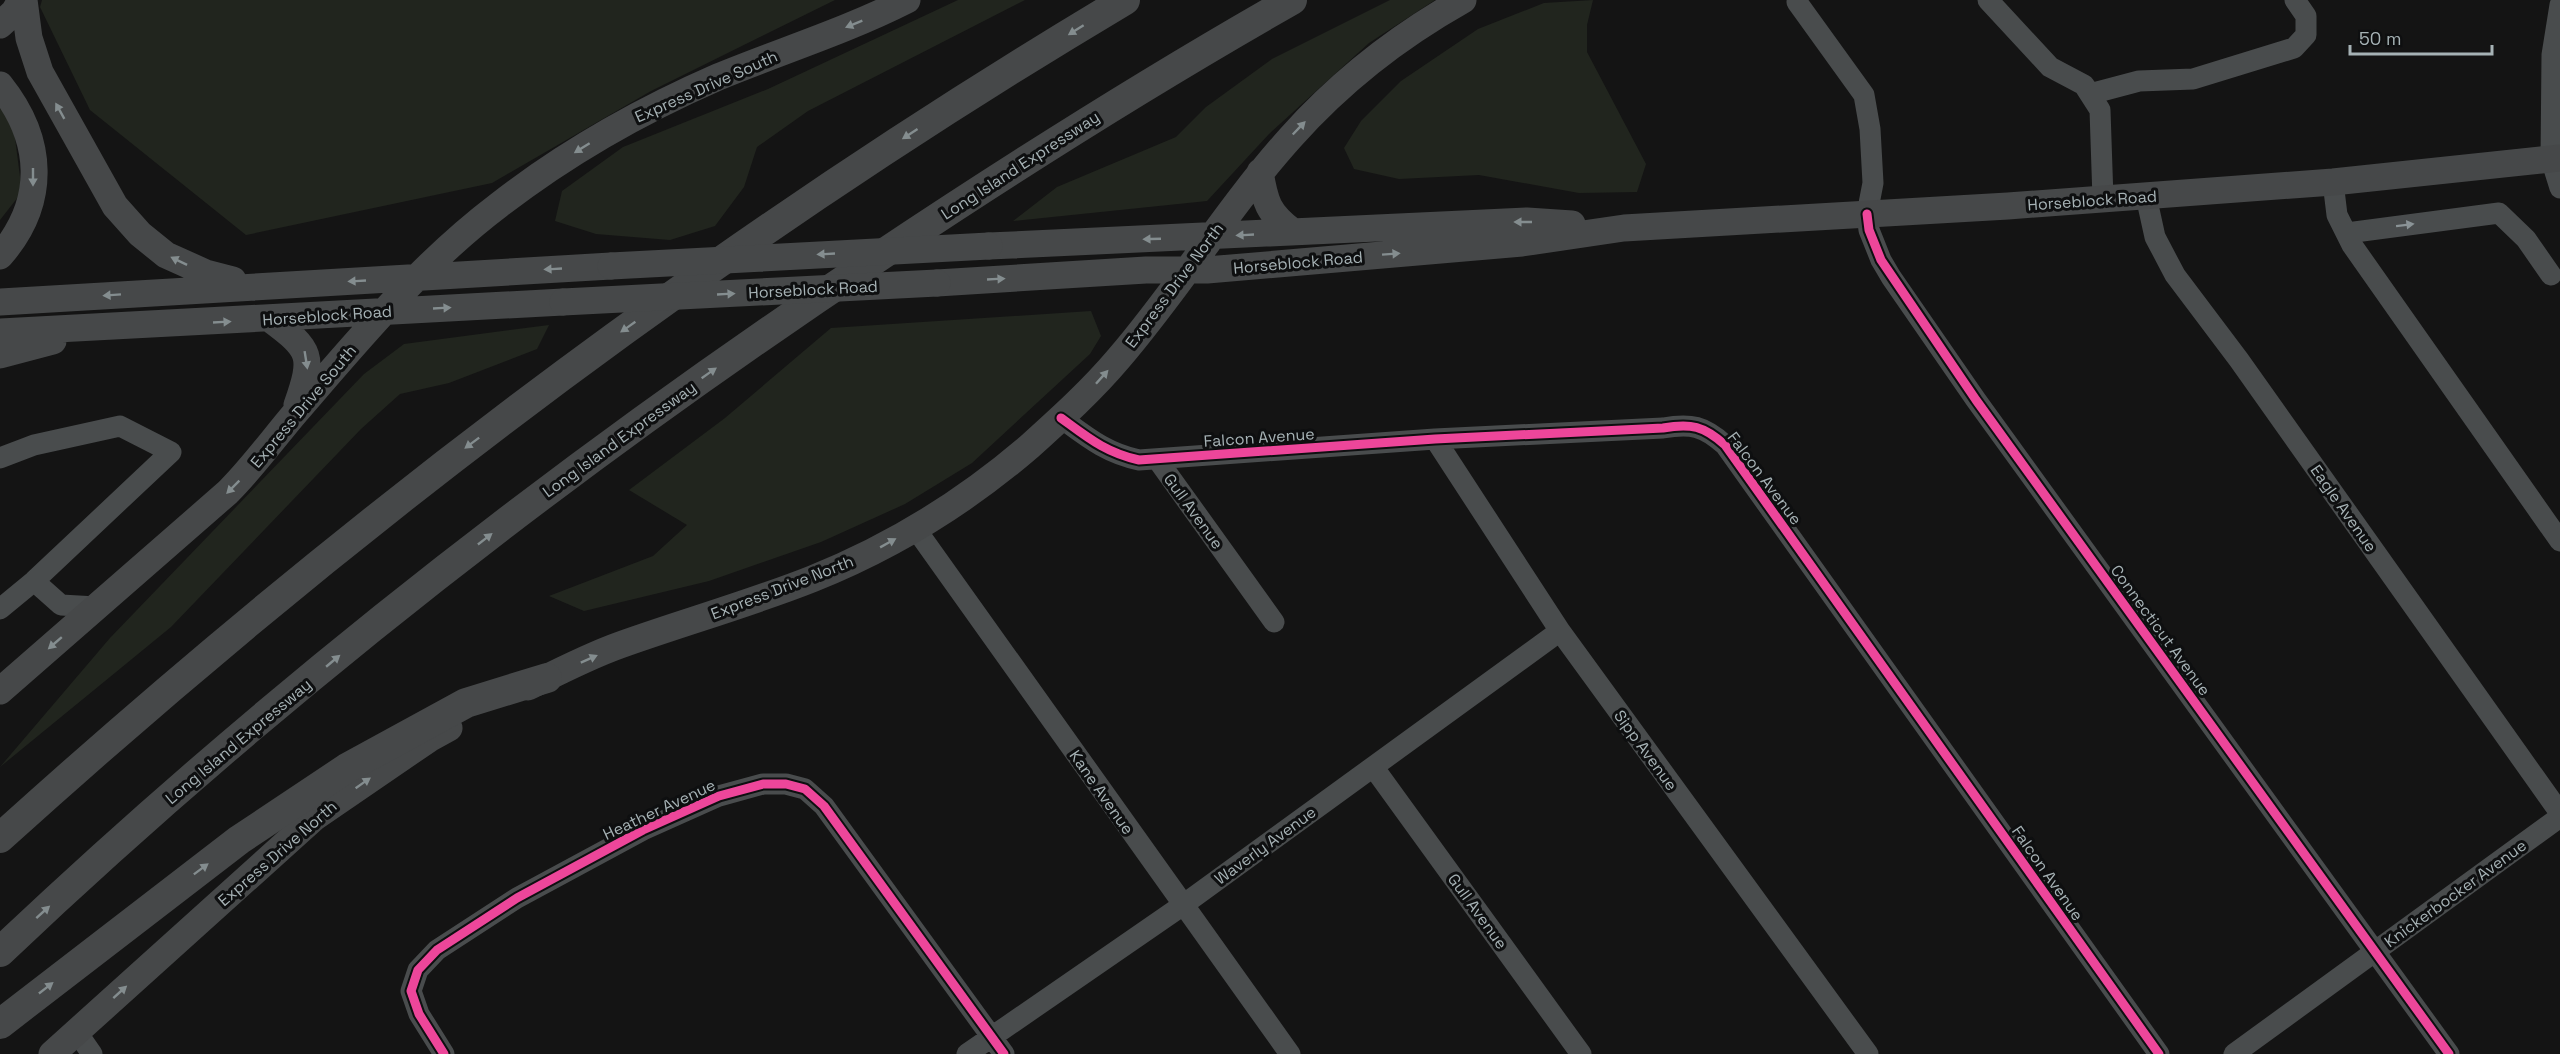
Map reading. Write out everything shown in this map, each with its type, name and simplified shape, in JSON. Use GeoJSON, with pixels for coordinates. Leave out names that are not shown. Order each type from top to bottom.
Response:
{"type":"FeatureCollection","features":[{"type":"Feature","properties":{"kind":"highway"},"geometry":{"type":"LineString","coordinates":[[0,838],[177,681],[299,579],[399,499],[618,333],[873,158],[1125,0]]}},
{"type":"Feature","properties":{"kind":"highway","name":"Long Island Expressway"},"geometry":{"type":"LineString","coordinates":[[0,952],[133,831],[263,719],[450,566],[586,463],[783,321],[943,214],[1158,78],[1292,0]]}},
{"type":"Feature","properties":{"kind":"highway"},"geometry":{"type":"LineString","coordinates":[[0,1024],[239,840],[318,786],[466,703],[547,678]]}},
{"type":"Feature","properties":{"kind":"main road"},"geometry":{"type":"LineString","coordinates":[[0,25],[23,0]]}},
{"type":"Feature","properties":{"kind":"main road"},"geometry":{"type":"LineString","coordinates":[[23,0],[29,38],[40,72],[115,206],[140,234],[166,255],[206,273],[255,286]]}},
{"type":"Feature","properties":{"kind":"main road","name":"Express Drive South"},"geometry":{"type":"LineString","coordinates":[[0,691],[228,492],[256,464],[294,415],[415,278],[471,228],[521,188],[624,123],[711,81],[854,24],[907,0]]}},
{"type":"Feature","properties":{"kind":"main road","name":"Express Drive North"},"geometry":{"type":"LineString","coordinates":[[52,1054],[315,817],[429,739],[547,678],[617,646],[752,602],[866,555],[954,505],[993,476],[1061,418],[1118,359],[1260,172],[1323,104],[1367,64],[1400,39],[1463,0]]}},
{"type":"Feature","properties":{"kind":"main road"},"geometry":{"type":"LineString","coordinates":[[0,85],[12,102],[28,134],[34,171],[29,212],[21,229],[0,256]]}},
{"type":"Feature","properties":{"kind":"main road","name":"Horseblock Road"},"geometry":{"type":"LineString","coordinates":[[0,332],[1207,270],[1512,244],[1624,228],[2103,199],[2333,182],[2556,158]]}},
{"type":"Feature","properties":{"kind":"main road"},"geometry":{"type":"LineString","coordinates":[[1260,172],[1266,203],[1279,221],[1292,231]]}},
{"type":"Feature","properties":{"kind":"main road","name":"Horseblock Road"},"geometry":{"type":"LineString","coordinates":[[0,302],[611,266],[1292,231],[1527,221],[1624,228]]}},
{"type":"Feature","properties":{"kind":"main road"},"geometry":{"type":"LineString","coordinates":[[270,319],[297,339],[307,357],[307,373],[294,415]]}},
{"type":"Feature","properties":{"kind":"main road"},"geometry":{"type":"LineString","coordinates":[[0,355],[101,328]]}},
{"type":"Feature","properties":{"kind":"street"},"geometry":{"type":"LineString","coordinates":[[1988,0],[2050,67],[2084,85],[2100,110],[2103,199]]}},
{"type":"Feature","properties":{"kind":"street"},"geometry":{"type":"LineString","coordinates":[[2090,94],[2139,81],[2193,79],[2294,48],[2306,35],[2306,16],[2295,0]]}},
{"type":"Feature","properties":{"kind":"street"},"geometry":{"type":"LineString","coordinates":[[1797,3],[1864,95],[1870,129],[1873,183],[1867,214]]}},
{"type":"Feature","properties":{"kind":"street"},"geometry":{"type":"LineString","coordinates":[[2560,5],[2552,55],[2556,158],[2560,188]]}},
{"type":"Feature","properties":{"kind":"street"},"geometry":{"type":"LineString","coordinates":[[2333,182],[2337,215],[2352,245],[2560,541]]}},
{"type":"Feature","properties":{"kind":"street","name":"Eagle Avenue"},"geometry":{"type":"LineString","coordinates":[[2146,196],[2155,237],[2175,275],[2239,360],[2560,815]]}},
{"type":"Feature","properties":{"kind":"street"},"geometry":{"type":"LineString","coordinates":[[2347,233],[2499,213],[2526,239],[2557,277]]}},
{"type":"Feature","properties":{"kind":"street","name":"Connecticut Avenue"},"geometry":{"type":"LineString","coordinates":[[1867,214],[1874,246],[1891,277],[1976,400],[2449,1054]]}},
{"type":"Feature","properties":{"kind":"street","name":"Falcon Avenue"},"geometry":{"type":"LineString","coordinates":[[1061,418],[1117,456],[1139,460],[1435,439],[1663,428],[1684,424],[1710,432],[1725,445],[2159,1054]]}},
{"type":"Feature","properties":{"kind":"street"},"geometry":{"type":"LineString","coordinates":[[0,458],[34,445],[120,426],[171,452],[34,581],[0,609]]}},
{"type":"Feature","properties":{"kind":"street","name":"Sipp Avenue"},"geometry":{"type":"LineString","coordinates":[[1435,439],[1560,632],[1868,1054]]}},
{"type":"Feature","properties":{"kind":"street","name":"Gull Avenue"},"geometry":{"type":"LineString","coordinates":[[1157,459],[1274,622]]}},
{"type":"Feature","properties":{"kind":"street","name":"Kane Avenue"},"geometry":{"type":"LineString","coordinates":[[915,528],[1290,1054]]}},
{"type":"Feature","properties":{"kind":"street"},"geometry":{"type":"LineString","coordinates":[[34,581],[61,605],[96,607]]}},
{"type":"Feature","properties":{"kind":"street","name":"Waverly Avenue"},"geometry":{"type":"LineString","coordinates":[[967,1054],[1183,905],[1560,632]]}},
{"type":"Feature","properties":{"kind":"street","name":"Gull Avenue"},"geometry":{"type":"LineString","coordinates":[[1374,768],[1581,1054]]}},
{"type":"Feature","properties":{"kind":"street","name":"Heather Avenue"},"geometry":{"type":"LineString","coordinates":[[444,1054],[419,1014],[411,991],[418,970],[436,950],[517,898],[643,830],[719,796],[763,784],[786,784],[805,789],[824,806],[1004,1054]]}},
{"type":"Feature","properties":{"kind":"street","name":"Knickerbocker Avenue"},"geometry":{"type":"LineString","coordinates":[[2234,1054],[2560,815]]}},
{"type":"Feature","properties":{"kind":"street"},"geometry":{"type":"LineString","coordinates":[[76,1030],[92,1054]]}},
{"type":"Feature","properties":{"kind":"shaded area"},"geometry":{"type":"Polygon","coordinates":[[[42,0],[835,0],[651,91],[492,183],[246,235],[90,110],[40,7],[42,0]]]}},
{"type":"Feature","properties":{"kind":"shaded area"},"geometry":{"type":"Polygon","coordinates":[[[958,0],[1025,0],[808,111],[757,147],[744,187],[715,226],[670,240],[596,234],[555,221],[562,191],[623,147],[768,89],[958,0]]]}},
{"type":"Feature","properties":{"kind":"shaded area"},"geometry":{"type":"Polygon","coordinates":[[[1390,0],[1435,0],[1369,43],[1269,134],[1207,201],[1013,221],[1057,187],[1176,137],[1206,107],[1272,59],[1390,0]]]}},
{"type":"Feature","properties":{"kind":"shaded area"},"geometry":{"type":"Polygon","coordinates":[[[1593,0],[1587,25],[1587,52],[1646,164],[1637,192],[1579,193],[1479,175],[1399,179],[1354,169],[1344,148],[1361,121],[1401,81],[1478,29],[1544,3],[1593,0]]]}},
{"type":"Feature","properties":{"kind":"shaded area"},"geometry":{"type":"Polygon","coordinates":[[[0,101],[12,115],[22,192],[0,220],[0,101]]]}},
{"type":"Feature","properties":{"kind":"shaded area"},"geometry":{"type":"Polygon","coordinates":[[[1091,311],[1101,336],[1090,354],[972,463],[905,504],[821,542],[709,581],[584,611],[549,596],[653,556],[687,525],[629,490],[725,418],[831,328],[1091,311]]]}},
{"type":"Feature","properties":{"kind":"shaded area"},"geometry":{"type":"Polygon","coordinates":[[[549,325],[537,349],[449,383],[400,394],[361,429],[171,627],[0,767],[110,638],[364,374],[404,344],[549,325]]]}},
{"type":"Feature","properties":{"kind":"cycle path"},"geometry":{"type":"LineString","coordinates":[[1867,214],[1869,230],[1881,260],[1976,400],[2449,1054]]}},
{"type":"Feature","properties":{"kind":"cycle path"},"geometry":{"type":"LineString","coordinates":[[1061,418],[1107,449],[1139,460],[1435,439],[1682,426],[1704,430],[1725,445],[2159,1054]]}},
{"type":"Feature","properties":{"kind":"cycle path"},"geometry":{"type":"LineString","coordinates":[[444,1054],[419,1014],[411,991],[418,970],[437,950],[517,898],[643,830],[719,796],[763,784],[786,784],[805,789],[824,806],[1004,1054]]}}]}
